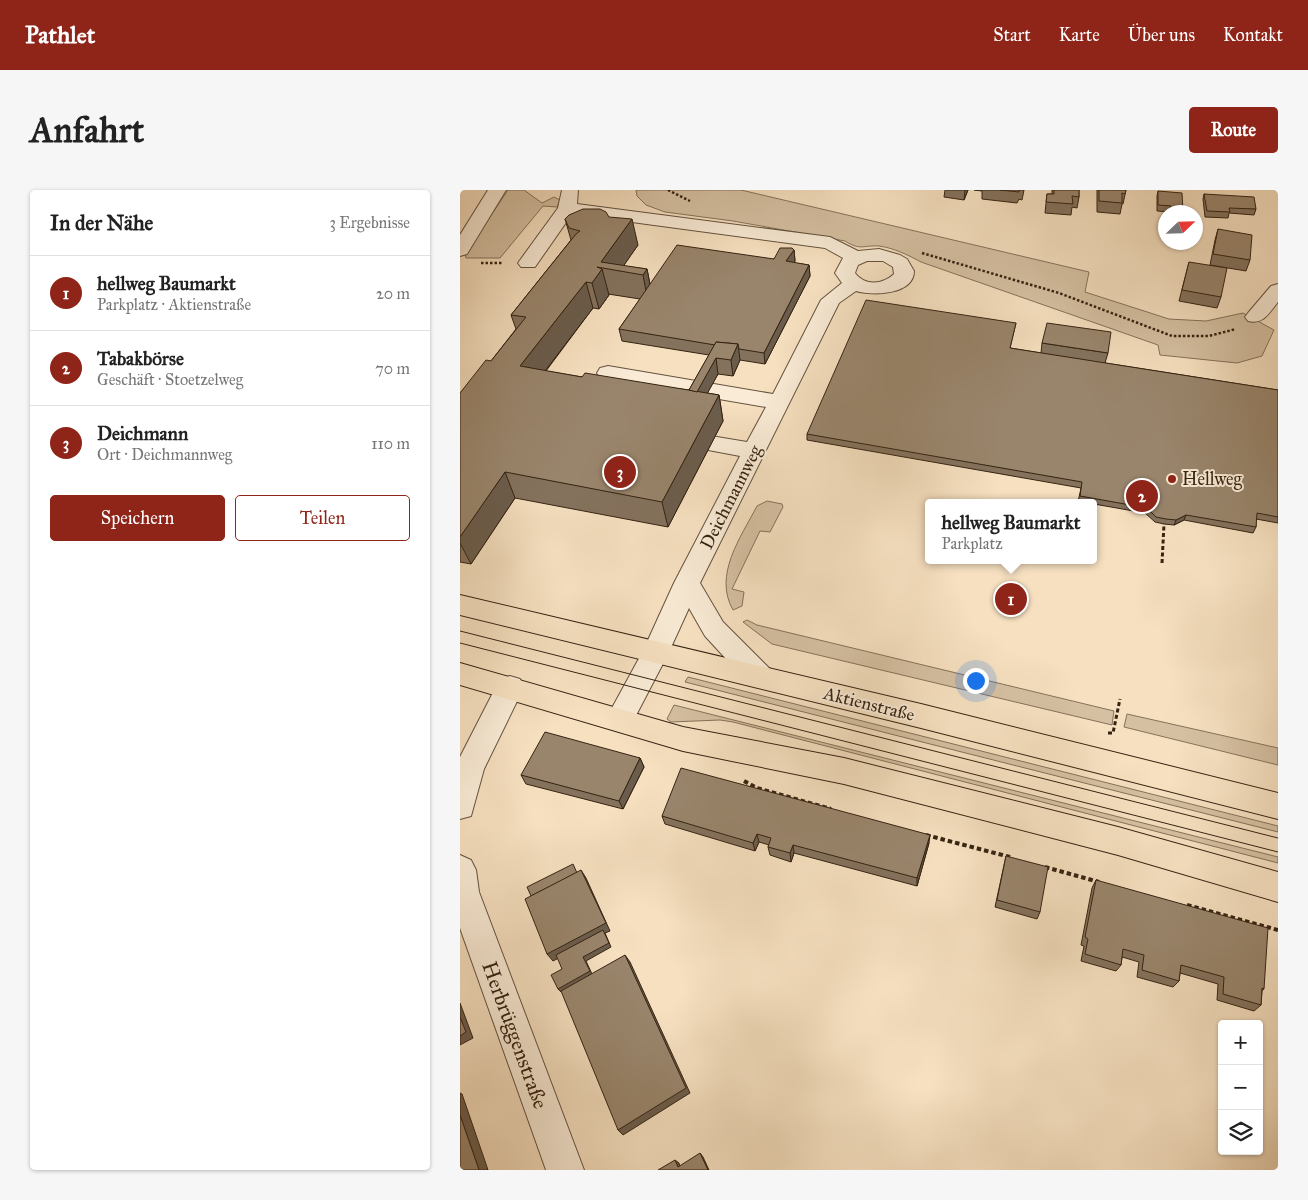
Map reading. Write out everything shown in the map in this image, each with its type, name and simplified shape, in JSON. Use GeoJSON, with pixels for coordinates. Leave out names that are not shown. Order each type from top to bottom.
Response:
{"type":"FeatureCollection","features":[{"type":"Feature","properties":{"kind":"main road","name":"Aktienstraße"},"geometry":{"type":"LineString","coordinates":[[460,606],[655,654],[760,677],[1278,806]]}},
{"type":"Feature","properties":{"kind":"main road"},"geometry":{"type":"LineString","coordinates":[[460,674],[704,744],[844,771],[1108,838],[1278,887]]}},
{"type":"Feature","properties":{"kind":"street"},"geometry":{"type":"LineString","coordinates":[[460,250],[497,190]]}},
{"type":"Feature","properties":{"kind":"street"},"geometry":{"type":"LineString","coordinates":[[528,263],[570,195],[830,243],[856,258]]}},
{"type":"Feature","properties":{"kind":"street"},"geometry":{"type":"LineString","coordinates":[[871,254],[889,256],[897,260],[905,270],[899,282],[892,286],[872,289],[854,284],[845,273],[845,268],[856,258],[871,254]]}},
{"type":"Feature","properties":{"kind":"street","name":"Deichmannweg"},"geometry":{"type":"LineString","coordinates":[[620,719],[655,654],[688,582],[831,300],[854,284]]}},
{"type":"Feature","properties":{"kind":"street"},"geometry":{"type":"LineString","coordinates":[[1255,317],[1278,290]]}},
{"type":"Feature","properties":{"kind":"street"},"geometry":{"type":"LineString","coordinates":[[608,373],[780,402]]}},
{"type":"Feature","properties":{"kind":"street"},"geometry":{"type":"LineString","coordinates":[[711,444],[755,451]]}},
{"type":"Feature","properties":{"kind":"street"},"geometry":{"type":"LineString","coordinates":[[688,582],[714,629],[760,677]]}},
{"type":"Feature","properties":{"kind":"street"},"geometry":{"type":"LineString","coordinates":[[460,806],[469,769],[510,687]]}},
{"type":"Feature","properties":{"kind":"street","name":"Herbrüggenstraße"},"geometry":{"type":"LineString","coordinates":[[460,870],[463,892],[564,1170]]}},
{"type":"Feature","properties":{"kind":"path"},"geometry":{"type":"LineString","coordinates":[[668,190],[695,202]]}},
{"type":"Feature","properties":{"kind":"path"},"geometry":{"type":"LineString","coordinates":[[915,251],[1059,293],[1172,336],[1194,337],[1223,334],[1234,330],[1255,317]]}},
{"type":"Feature","properties":{"kind":"path"},"geometry":{"type":"LineString","coordinates":[[478,262],[528,263]]}},
{"type":"Feature","properties":{"kind":"path"},"geometry":{"type":"LineString","coordinates":[[1162,563],[1164,524]]}},
{"type":"Feature","properties":{"kind":"path"},"geometry":{"type":"LineString","coordinates":[[1113,732],[1120,699]]}},
{"type":"Feature","properties":{"kind":"path"},"geometry":{"type":"LineString","coordinates":[[740,779],[757,788],[834,810]]}},
{"type":"Feature","properties":{"kind":"path"},"geometry":{"type":"LineString","coordinates":[[921,833],[1018,859]]}},
{"type":"Feature","properties":{"kind":"path"},"geometry":{"type":"LineString","coordinates":[[1037,865],[1104,883]]}},
{"type":"Feature","properties":{"kind":"path"},"geometry":{"type":"LineString","coordinates":[[1182,904],[1278,930]]}},
{"type":"Feature","properties":{"kind":"shaded area"},"geometry":{"type":"Polygon","coordinates":[[[508,190],[524,190],[542,203],[554,197],[560,200],[557,207],[543,206],[500,258],[466,258],[465,254],[508,190]]]}},
{"type":"Feature","properties":{"kind":"shaded area"},"geometry":{"type":"Polygon","coordinates":[[[636,190],[741,190],[1089,272],[1085,292],[1169,319],[1206,321],[1243,313],[1274,330],[1262,356],[1237,363],[1160,355],[1158,345],[921,262],[890,248],[879,246],[859,247],[845,241],[733,221],[665,212],[646,205],[637,196],[636,190]]]}},
{"type":"Feature","properties":{"kind":"shaded area"},"geometry":{"type":"Polygon","coordinates":[[[767,501],[782,504],[783,507],[770,532],[760,531],[732,589],[744,592],[742,606],[733,610],[728,597],[726,583],[732,557],[737,543],[757,506],[767,501]]]}},
{"type":"Feature","properties":{"kind":"shaded area"},"geometry":{"type":"Polygon","coordinates":[[[747,620],[757,625],[1114,711],[1112,725],[772,644],[743,622],[747,620]]]}},
{"type":"Feature","properties":{"kind":"shaded area"},"geometry":{"type":"Polygon","coordinates":[[[688,677],[1278,826],[1278,832],[685,682],[688,677]]]}},
{"type":"Feature","properties":{"kind":"shaded area"},"geometry":{"type":"Polygon","coordinates":[[[674,705],[1278,857],[1278,863],[733,722],[720,720],[671,722],[667,719],[674,705]]]}},
{"type":"Feature","properties":{"kind":"shaded area"},"geometry":{"type":"Polygon","coordinates":[[[1127,714],[1278,748],[1278,765],[1124,727],[1127,714]]]}},
{"type":"Feature","properties":{"kind":"building"},"geometry":{"type":"Polygon","coordinates":[[[1000,190],[1019,190],[1019,192],[1000,190]]]}},
{"type":"Feature","properties":{"kind":"building"},"geometry":{"type":"Polygon","coordinates":[[[1054,190],[1079,190],[1079,197],[1072,196],[1073,204],[1046,202],[1047,194],[1054,194],[1054,190]]]}},
{"type":"Feature","properties":{"kind":"building"},"geometry":{"type":"Polygon","coordinates":[[[1099,190],[1126,190],[1125,194],[1122,193],[1122,203],[1099,201],[1099,190]]]}},
{"type":"Feature","properties":{"kind":"building"},"geometry":{"type":"Polygon","coordinates":[[[1158,191],[1182,193],[1183,205],[1158,205],[1158,191]]]}},
{"type":"Feature","properties":{"kind":"building"},"geometry":{"type":"Polygon","coordinates":[[[1204,194],[1254,197],[1256,209],[1229,208],[1230,212],[1207,211],[1204,194]]]}},
{"type":"Feature","properties":{"kind":"building"},"geometry":{"type":"Polygon","coordinates":[[[583,209],[600,209],[606,212],[609,217],[632,219],[601,262],[647,269],[643,275],[597,267],[602,269],[592,283],[586,282],[520,366],[582,377],[585,373],[719,395],[662,502],[505,472],[460,537],[460,393],[486,360],[491,361],[526,317],[511,315],[580,231],[569,228],[565,219],[569,215],[583,209]]]}},
{"type":"Feature","properties":{"kind":"building"},"geometry":{"type":"Polygon","coordinates":[[[1218,229],[1252,235],[1250,260],[1213,254],[1218,229]]]}},
{"type":"Feature","properties":{"kind":"building"},"geometry":{"type":"Polygon","coordinates":[[[677,245],[774,259],[780,248],[792,248],[794,250],[786,261],[809,265],[764,353],[739,349],[738,344],[716,342],[715,345],[619,329],[677,245]]]}},
{"type":"Feature","properties":{"kind":"building"},"geometry":{"type":"Polygon","coordinates":[[[1189,262],[1227,268],[1221,297],[1182,290],[1189,262]]]}},
{"type":"Feature","properties":{"kind":"building"},"geometry":{"type":"Polygon","coordinates":[[[866,300],[1016,323],[1010,348],[1278,390],[1278,517],[1257,513],[1256,527],[1186,515],[1176,520],[1166,519],[1156,517],[1147,508],[1080,496],[1082,482],[807,434],[866,300]]]}},
{"type":"Feature","properties":{"kind":"building"},"geometry":{"type":"Polygon","coordinates":[[[1047,323],[1111,332],[1108,353],[1042,343],[1047,323]]]}},
{"type":"Feature","properties":{"kind":"building"},"geometry":{"type":"Polygon","coordinates":[[[716,342],[738,344],[731,360],[716,358],[697,392],[689,390],[716,342]]]}},
{"type":"Feature","properties":{"kind":"building"},"geometry":{"type":"Polygon","coordinates":[[[545,732],[640,758],[619,801],[521,775],[545,732]]]}},
{"type":"Feature","properties":{"kind":"building"},"geometry":{"type":"Polygon","coordinates":[[[681,768],[930,835],[917,878],[793,845],[790,853],[768,847],[771,838],[757,834],[753,843],[662,816],[681,768]]]}},
{"type":"Feature","properties":{"kind":"building"},"geometry":{"type":"Polygon","coordinates":[[[1006,856],[1048,867],[1040,912],[997,900],[1006,856]]]}},
{"type":"Feature","properties":{"kind":"building"},"geometry":{"type":"Polygon","coordinates":[[[573,864],[577,873],[531,896],[527,887],[573,864]]]}},
{"type":"Feature","properties":{"kind":"building"},"geometry":{"type":"Polygon","coordinates":[[[581,870],[606,923],[547,954],[525,899],[581,870]]]}},
{"type":"Feature","properties":{"kind":"building"},"geometry":{"type":"Polygon","coordinates":[[[1096,880],[1268,928],[1264,989],[1262,988],[1261,1005],[1223,994],[1224,977],[1181,965],[1179,981],[1142,970],[1144,955],[1123,949],[1121,965],[1085,954],[1088,939],[1085,937],[1096,880]]]}},
{"type":"Feature","properties":{"kind":"building"},"geometry":{"type":"Polygon","coordinates":[[[603,930],[609,943],[583,957],[590,971],[558,989],[551,975],[562,969],[556,955],[603,930]]]}},
{"type":"Feature","properties":{"kind":"building"},"geometry":{"type":"Polygon","coordinates":[[[625,955],[686,1088],[618,1130],[561,991],[625,955]]]}},
{"type":"Feature","properties":{"kind":"building"},"geometry":{"type":"Polygon","coordinates":[[[460,1017],[466,1032],[460,1036],[460,1017]]]}},
{"type":"Feature","properties":{"kind":"building"},"geometry":{"type":"Polygon","coordinates":[[[460,1115],[479,1170],[460,1170],[460,1115]]]}},
{"type":"Feature","properties":{"kind":"building"},"geometry":{"type":"Polygon","coordinates":[[[700,1153],[708,1170],[658,1170],[675,1160],[678,1167],[700,1153]]]}},
{"type":"Feature","properties":{"kind":"tram line"},"geometry":{"type":"LineString","coordinates":[[460,631],[1278,838]]}},
{"type":"Feature","properties":{"kind":"tram line"},"geometry":{"type":"LineString","coordinates":[[460,643],[1278,852]]}},
{"type":"Feature","properties":{"kind":"place","name":"Deichmann"},"geometry":{"type":"Point","coordinates":[620,472]}},
{"type":"Feature","properties":{"kind":"place","name":"Hellweg"},"geometry":{"type":"Point","coordinates":[1172,479]}},
{"type":"Feature","properties":{"kind":"place","name":"Tabakbörse"},"geometry":{"type":"Point","coordinates":[1142,496]}},
{"type":"Feature","properties":{"kind":"place","name":"hellweg Baumarkt"},"geometry":{"type":"Point","coordinates":[1011,599]}}]}
